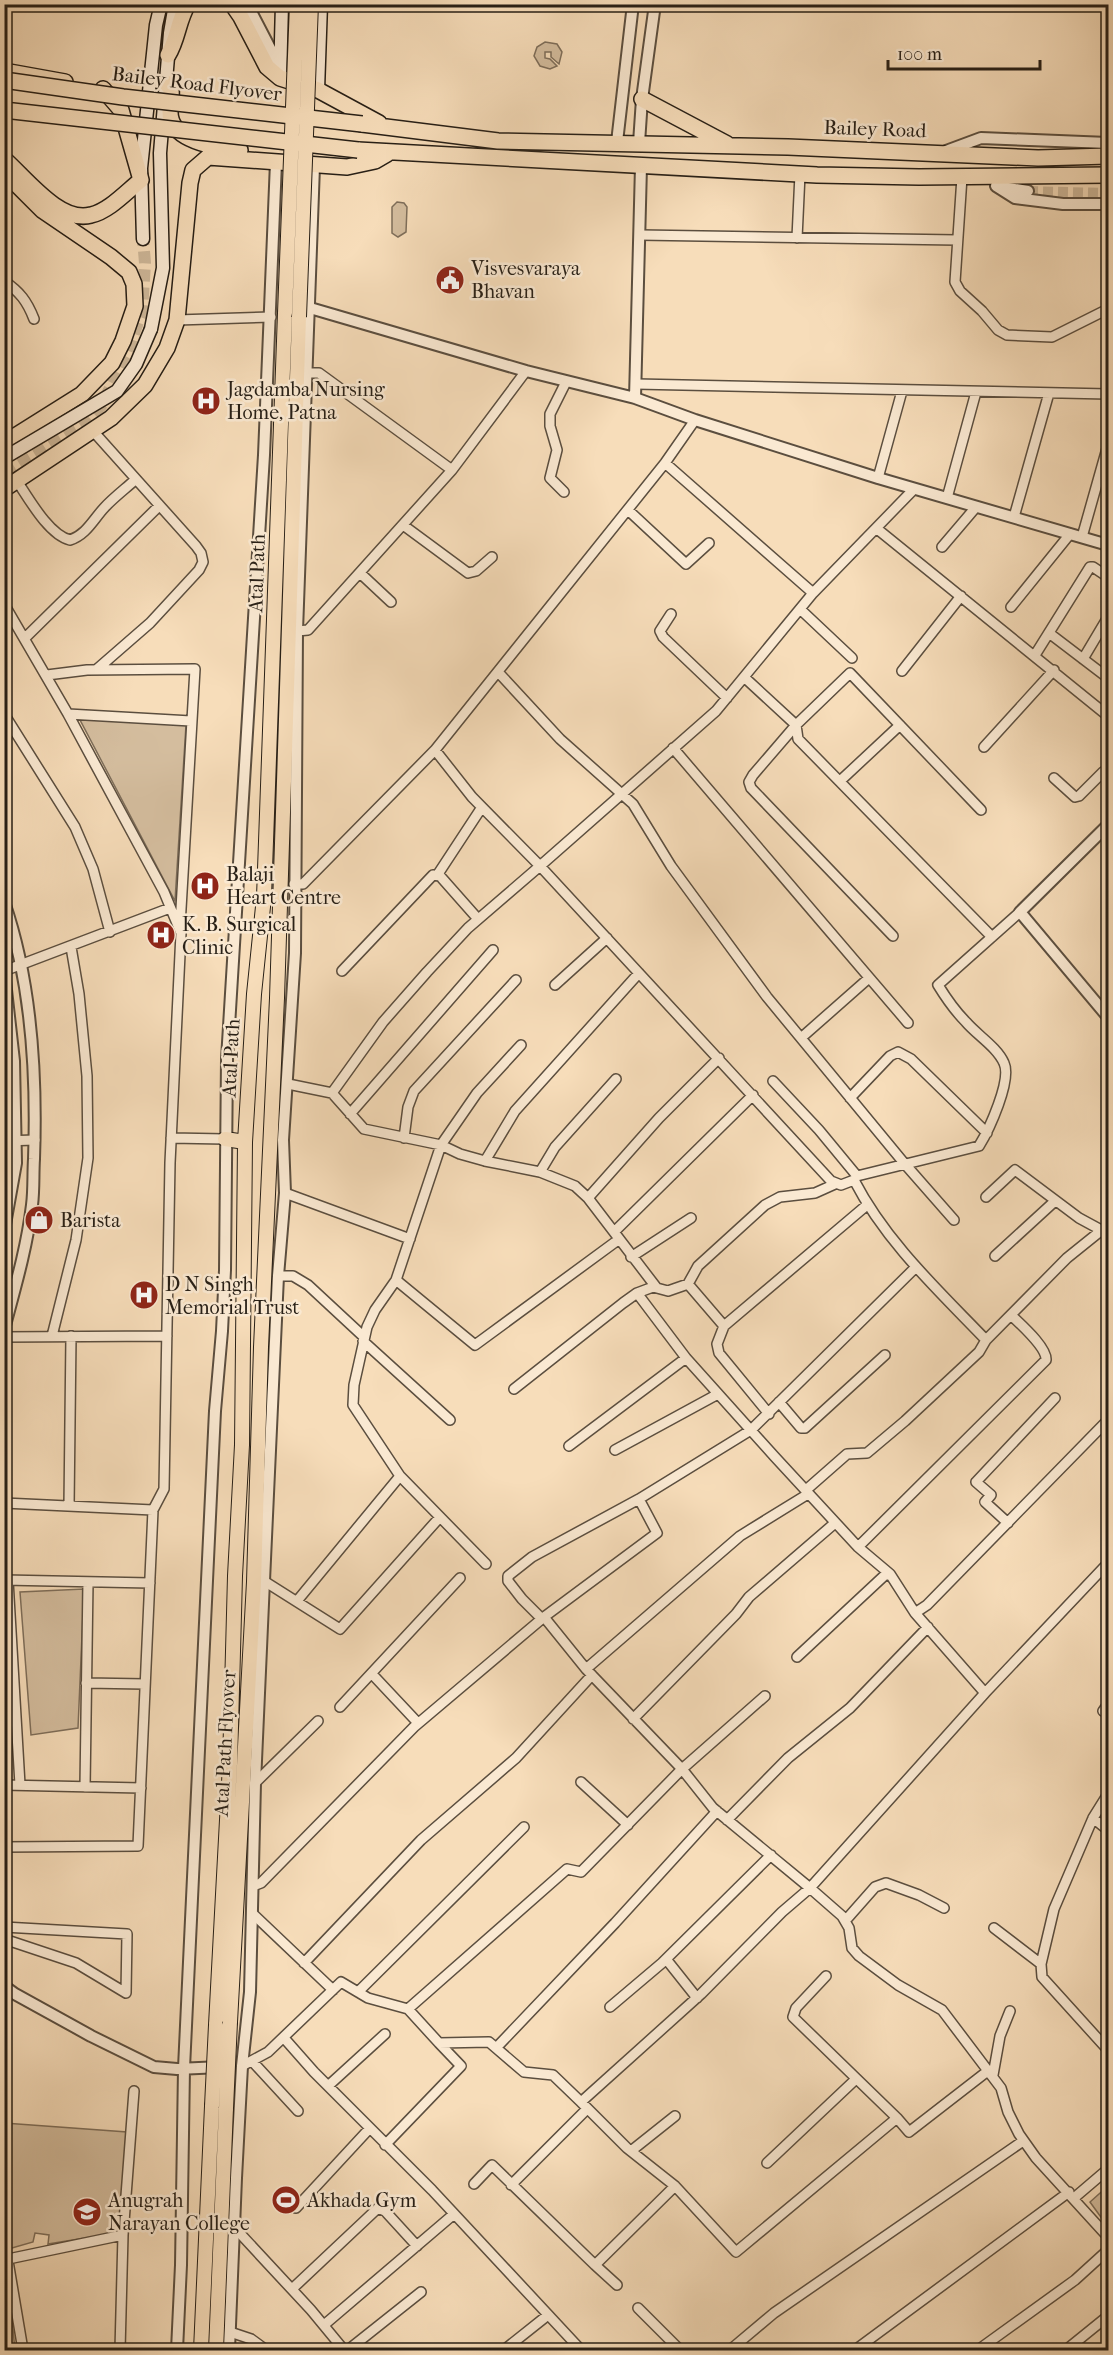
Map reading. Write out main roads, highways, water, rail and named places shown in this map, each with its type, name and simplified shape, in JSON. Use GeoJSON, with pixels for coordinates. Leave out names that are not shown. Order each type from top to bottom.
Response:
{"type":"FeatureCollection","features":[{"type":"Feature","properties":{"kind":"highway"},"geometry":{"type":"LineString","coordinates":[[168,55],[177,41],[180,23],[188,4]]}},
{"type":"Feature","properties":{"kind":"highway"},"geometry":{"type":"LineString","coordinates":[[232,4],[274,72],[318,90],[386,127]]}},
{"type":"Feature","properties":{"kind":"highway"},"geometry":{"type":"LineString","coordinates":[[4,71],[105,89],[121,110],[141,180],[93,215],[80,217],[60,209],[49,201],[4,159]]}},
{"type":"Feature","properties":{"kind":"highway","name":"Bailey Road Flyover"},"geometry":{"type":"LineString","coordinates":[[4,80],[123,97],[498,141],[617,142]]}},
{"type":"Feature","properties":{"kind":"highway"},"geometry":{"type":"LineString","coordinates":[[166,83],[171,89],[171,121],[184,137],[200,143],[320,158],[357,159],[384,152]]}},
{"type":"Feature","properties":{"kind":"highway"},"geometry":{"type":"LineString","coordinates":[[642,99],[730,145]]}},
{"type":"Feature","properties":{"kind":"highway"},"geometry":{"type":"LineString","coordinates":[[4,110],[384,152],[817,175],[962,177],[992,181],[1108,175]]}},
{"type":"Feature","properties":{"kind":"highway","name":"Bailey Road"},"geometry":{"type":"LineString","coordinates":[[617,142],[943,152],[1038,158],[1108,156]]}},
{"type":"Feature","properties":{"kind":"highway"},"geometry":{"type":"LineString","coordinates":[[788,147],[809,156],[838,158],[839,168],[833,171],[823,171],[817,175]]}},
{"type":"Feature","properties":{"kind":"highway"},"geometry":{"type":"LineString","coordinates":[[11,485],[111,418],[145,385],[167,348],[177,320],[190,183],[194,170],[208,157],[346,167],[375,161],[384,152]]}},
{"type":"Feature","properties":{"kind":"highway"},"geometry":{"type":"LineString","coordinates":[[4,172],[42,210],[129,272],[134,284],[135,306],[123,341],[112,363],[81,394],[5,441]]}},
{"type":"Feature","properties":{"kind":"main road"},"geometry":{"type":"LineString","coordinates":[[143,239],[141,180],[156,25],[161,4]]}},
{"type":"Feature","properties":{"kind":"main road"},"geometry":{"type":"LineString","coordinates":[[4,458],[117,391],[136,364],[152,329],[163,268],[160,153],[168,55],[175,4]]}},
{"type":"Feature","properties":{"kind":"main road"},"geometry":{"type":"LineString","coordinates":[[274,72],[282,4]]}},
{"type":"Feature","properties":{"kind":"main road","name":"Atal Path"},"geometry":{"type":"LineString","coordinates":[[245,1142],[254,994],[264,897],[278,315],[297,4]]}},
{"type":"Feature","properties":{"kind":"main road","name":"Atal Path"},"geometry":{"type":"LineString","coordinates":[[277,1139],[305,312],[310,4]]}},
{"type":"Feature","properties":{"kind":"main road"},"geometry":{"type":"LineString","coordinates":[[318,90],[321,4]]}},
{"type":"Feature","properties":{"kind":"main road"},"geometry":{"type":"LineString","coordinates":[[225,1139],[245,1142]]}},
{"type":"Feature","properties":{"kind":"main road","name":"Atal Path Flyover"},"geometry":{"type":"LineString","coordinates":[[201,2350],[219,2107],[230,2022],[277,1139]]}},
{"type":"Feature","properties":{"kind":"main road","name":"Atal Path Flyover"},"geometry":{"type":"LineString","coordinates":[[216,2350],[219,2107],[216,2025],[230,1764],[235,1576],[242,1445],[245,1142]]}},
{"type":"Feature","properties":{"kind":"tunnel"},"geometry":{"type":"LineString","coordinates":[[1028,191],[1108,193]]}},
{"type":"Feature","properties":{"kind":"tunnel"},"geometry":{"type":"LineString","coordinates":[[4,473],[84,424],[101,406],[126,356],[142,311],[145,263],[143,239]]}},
{"type":"Feature","properties":{"kind":"place","name":"Visvesvaraya Bhavan"},"geometry":{"type":"Point","coordinates":[450,280]}},
{"type":"Feature","properties":{"kind":"place","name":"Jagdamba Nursing Home, Patna"},"geometry":{"type":"Point","coordinates":[206,401]}},
{"type":"Feature","properties":{"kind":"place","name":"Balaji Heart Centre"},"geometry":{"type":"Point","coordinates":[205,886]}},
{"type":"Feature","properties":{"kind":"place","name":"K. B. Surgical Clinic"},"geometry":{"type":"Point","coordinates":[161,935]}},
{"type":"Feature","properties":{"kind":"place","name":"Barista"},"geometry":{"type":"Point","coordinates":[39,1220]}},
{"type":"Feature","properties":{"kind":"place","name":"D N Singh Memorial Trust"},"geometry":{"type":"Point","coordinates":[144,1295]}},
{"type":"Feature","properties":{"kind":"place","name":"Akhada Gym"},"geometry":{"type":"Point","coordinates":[286,2200]}},
{"type":"Feature","properties":{"kind":"place","name":"Anugrah Narayan College"},"geometry":{"type":"Point","coordinates":[87,2212]}}]}
